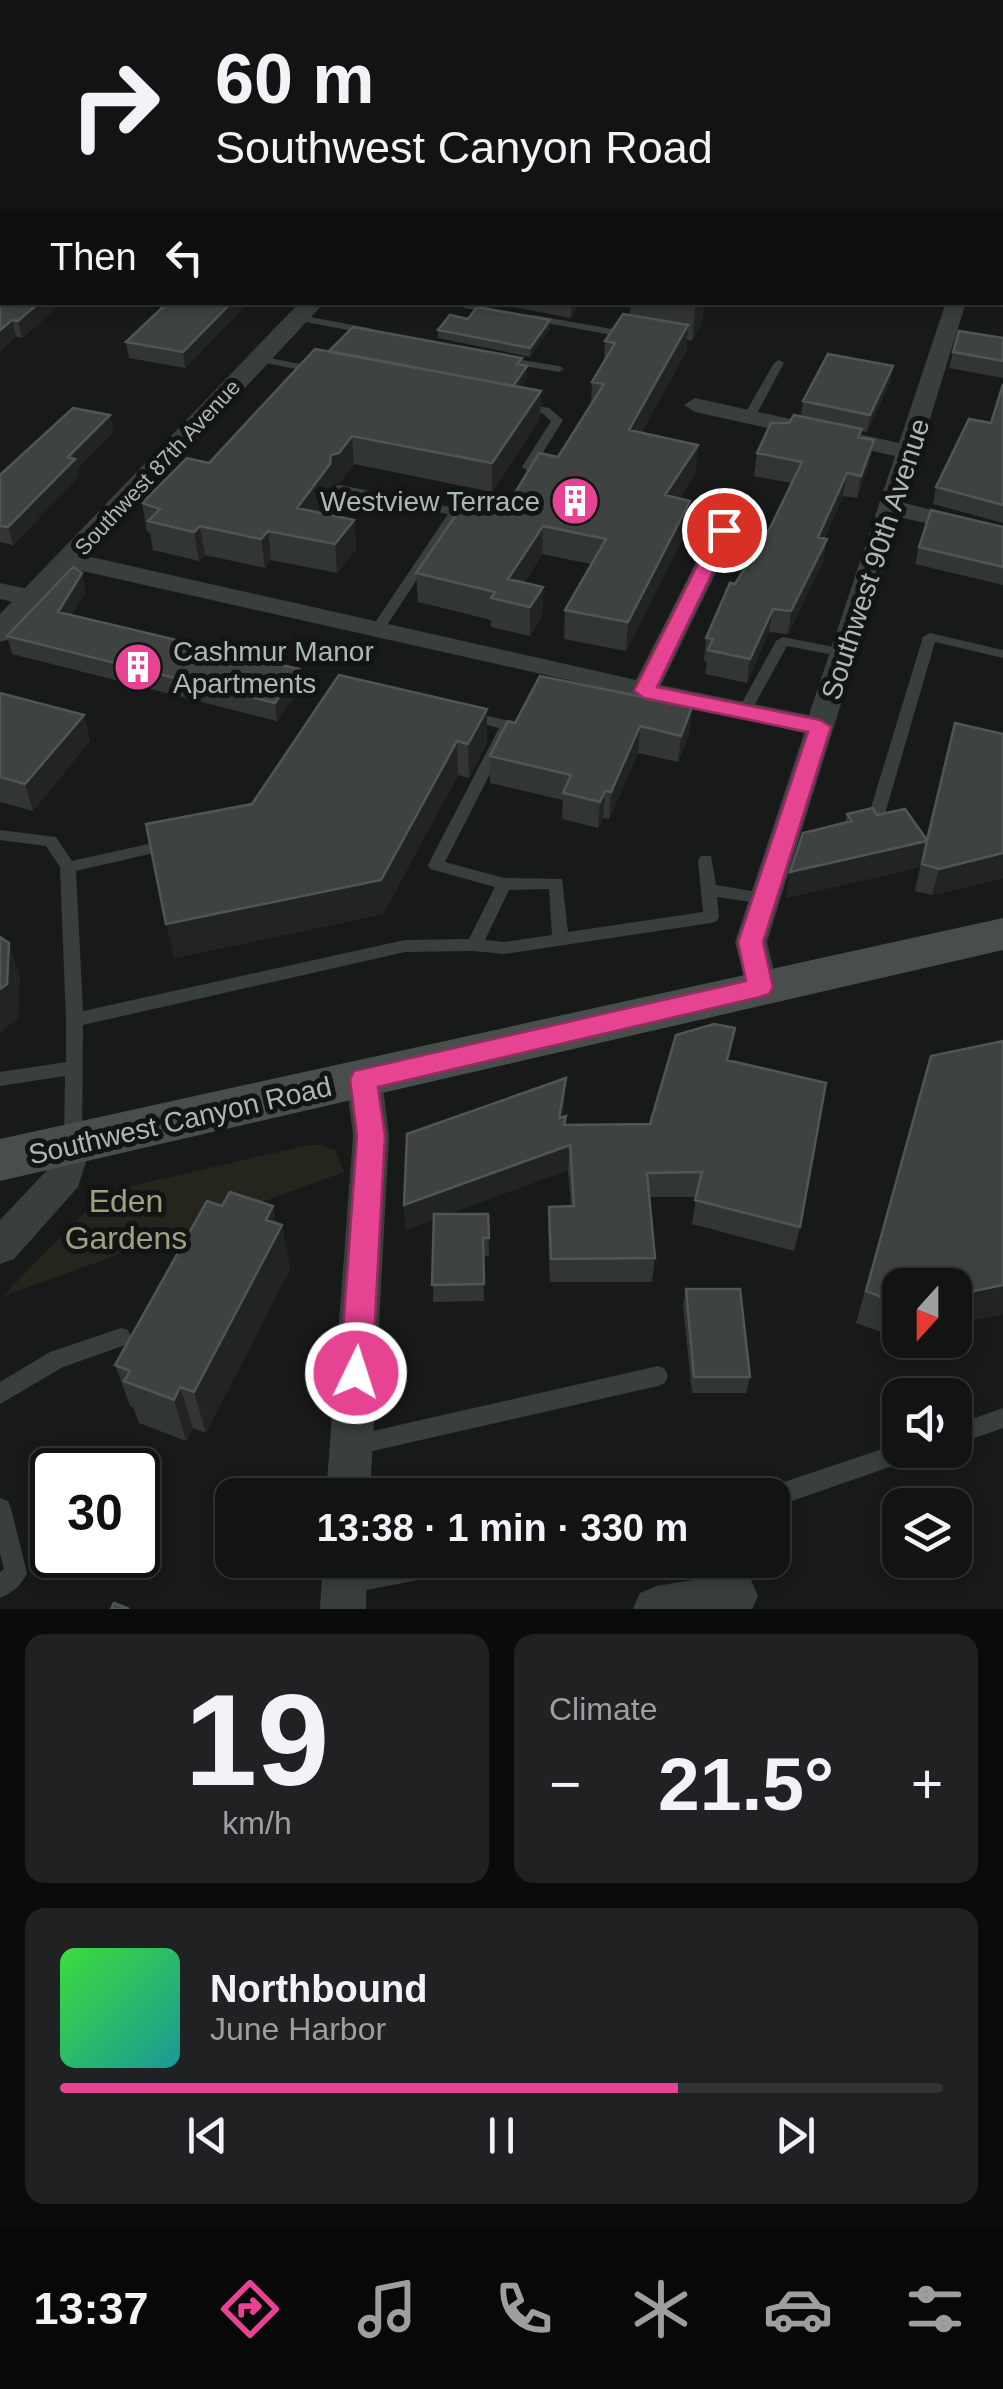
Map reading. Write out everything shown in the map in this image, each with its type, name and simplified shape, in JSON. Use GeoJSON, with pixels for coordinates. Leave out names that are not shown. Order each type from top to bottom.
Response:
{"type":"FeatureCollection","features":[{"type":"Feature","properties":{"kind":"main road","name":"Southwest Canyon Road"},"geometry":{"type":"LineString","coordinates":[[0,1160],[1003,934]]}},
{"type":"Feature","properties":{"kind":"street","name":"Southwest 90th Avenue"},"geometry":{"type":"LineString","coordinates":[[760,987],[751,942],[764,898],[796,829],[820,727],[955,305]]}},
{"type":"Feature","properties":{"kind":"street","name":"Southwest 87th Avenue"},"geometry":{"type":"LineString","coordinates":[[0,632],[307,310]]}},
{"type":"Feature","properties":{"kind":"street"},"geometry":{"type":"LineString","coordinates":[[695,405],[910,452]]}},
{"type":"Feature","properties":{"kind":"street"},"geometry":{"type":"LineString","coordinates":[[644,691],[740,498]]}},
{"type":"Feature","properties":{"kind":"street"},"geometry":{"type":"LineString","coordinates":[[893,508],[1003,534]]}},
{"type":"Feature","properties":{"kind":"street"},"geometry":{"type":"LineString","coordinates":[[69,560],[644,691],[820,727]]}},
{"type":"Feature","properties":{"kind":"street"},"geometry":{"type":"LineString","coordinates":[[0,591],[33,598]]}},
{"type":"Feature","properties":{"kind":"street"},"geometry":{"type":"LineString","coordinates":[[349,1478],[371,1136],[364,1079]]}},
{"type":"Feature","properties":{"kind":"street"},"geometry":{"type":"LineString","coordinates":[[0,1246],[64,1176],[73,1146]]}},
{"type":"Feature","properties":{"kind":"street"},"geometry":{"type":"LineString","coordinates":[[656,1609],[735,1596]]}},
{"type":"Feature","properties":{"kind":"lane"},"geometry":{"type":"LineString","coordinates":[[463,305],[650,338]]}},
{"type":"Feature","properties":{"kind":"lane"},"geometry":{"type":"LineString","coordinates":[[307,310],[389,334]]}},
{"type":"Feature","properties":{"kind":"lane"},"geometry":{"type":"LineString","coordinates":[[488,357],[559,369]]}},
{"type":"Feature","properties":{"kind":"lane"},"geometry":{"type":"LineString","coordinates":[[260,359],[326,372]]}},
{"type":"Feature","properties":{"kind":"lane"},"geometry":{"type":"LineString","coordinates":[[749,417],[778,362]]}},
{"type":"Feature","properties":{"kind":"lane"},"geometry":{"type":"LineString","coordinates":[[513,405],[545,410],[557,420],[528,467]]}},
{"type":"Feature","properties":{"kind":"lane"},"geometry":{"type":"LineString","coordinates":[[340,489],[455,512],[376,630]]}},
{"type":"Feature","properties":{"kind":"lane"},"geometry":{"type":"LineString","coordinates":[[846,826],[876,817],[930,637],[1003,654]]}},
{"type":"Feature","properties":{"kind":"lane"},"geometry":{"type":"LineString","coordinates":[[744,712],[783,641],[844,653]]}},
{"type":"Feature","properties":{"kind":"lane"},"geometry":{"type":"LineString","coordinates":[[453,713],[508,724],[436,866],[504,884],[556,883],[561,940]]}},
{"type":"Feature","properties":{"kind":"lane"},"geometry":{"type":"LineString","coordinates":[[0,835],[51,841],[68,867],[74,1020],[73,1146]]}},
{"type":"Feature","properties":{"kind":"lane"},"geometry":{"type":"LineString","coordinates":[[68,867],[183,842]]}},
{"type":"Feature","properties":{"kind":"lane"},"geometry":{"type":"LineString","coordinates":[[74,1020],[267,980],[405,946],[504,948],[711,917],[706,860]]}},
{"type":"Feature","properties":{"kind":"lane"},"geometry":{"type":"LineString","coordinates":[[474,945],[504,884]]}},
{"type":"Feature","properties":{"kind":"lane"},"geometry":{"type":"LineString","coordinates":[[709,890],[764,898]]}},
{"type":"Feature","properties":{"kind":"lane"},"geometry":{"type":"LineString","coordinates":[[0,1078],[74,1068]]}},
{"type":"Feature","properties":{"kind":"lane"},"geometry":{"type":"LineString","coordinates":[[0,1394],[58,1359],[120,1336]]}},
{"type":"Feature","properties":{"kind":"lane"},"geometry":{"type":"LineString","coordinates":[[351,1446],[658,1376]]}},
{"type":"Feature","properties":{"kind":"lane"},"geometry":{"type":"LineString","coordinates":[[972,1428],[1003,1418]]}},
{"type":"Feature","properties":{"kind":"lane"},"geometry":{"type":"LineString","coordinates":[[790,1492],[882,1460]]}},
{"type":"Feature","properties":{"kind":"lane"},"geometry":{"type":"LineString","coordinates":[[0,1509],[16,1573],[0,1587]]}},
{"type":"Feature","properties":{"kind":"lane"},"geometry":{"type":"LineString","coordinates":[[344,1584],[374,1578]]}},
{"type":"Feature","properties":{"kind":"green space","name":"Eden Gardens"},"geometry":{"type":"Polygon","coordinates":[[[308,1145],[335,1150],[344,1172],[2,1297],[85,1212],[119,1189],[308,1145]]]}},
{"type":"Feature","properties":{"kind":"building"},"geometry":{"type":"Polygon","coordinates":[[[0,305],[37,305],[18,321],[12,320],[0,330],[0,305]]]}},
{"type":"Feature","properties":{"kind":"building"},"geometry":{"type":"Polygon","coordinates":[[[165,305],[229,305],[183,352],[126,342],[165,305]]]}},
{"type":"Feature","properties":{"kind":"building"},"geometry":{"type":"Polygon","coordinates":[[[477,307],[550,320],[530,348],[438,330],[450,315],[468,319],[477,307]]]}},
{"type":"Feature","properties":{"kind":"building"},"geometry":{"type":"Polygon","coordinates":[[[623,314],[688,325],[629,430],[698,445],[665,495],[690,501],[628,622],[565,610],[606,539],[543,526],[508,579],[543,587],[530,607],[491,598],[495,592],[416,573],[463,505],[503,513],[539,453],[558,457],[604,384],[592,382],[615,343],[605,341],[623,314]]]}},
{"type":"Feature","properties":{"kind":"building"},"geometry":{"type":"Polygon","coordinates":[[[353,327],[522,358],[517,364],[527,366],[513,386],[329,351],[353,327]]]}},
{"type":"Feature","properties":{"kind":"building"},"geometry":{"type":"Polygon","coordinates":[[[959,331],[1003,338],[1003,361],[953,352],[959,331]]]}},
{"type":"Feature","properties":{"kind":"building"},"geometry":{"type":"Polygon","coordinates":[[[315,349],[541,391],[492,463],[352,436],[339,453],[331,455],[330,464],[297,508],[354,520],[335,544],[268,531],[261,539],[200,526],[194,532],[148,521],[160,509],[142,503],[187,458],[209,463],[315,349]]]}},
{"type":"Feature","properties":{"kind":"building"},"geometry":{"type":"Polygon","coordinates":[[[828,354],[893,366],[870,415],[803,401],[828,354]]]}},
{"type":"Feature","properties":{"kind":"building"},"geometry":{"type":"Polygon","coordinates":[[[1003,384],[1003,505],[936,487],[969,419],[991,423],[1003,384]]]}},
{"type":"Feature","properties":{"kind":"building"},"geometry":{"type":"Polygon","coordinates":[[[73,408],[110,415],[68,457],[75,459],[8,527],[0,526],[0,475],[73,408]]]}},
{"type":"Feature","properties":{"kind":"building"},"geometry":{"type":"Polygon","coordinates":[[[794,415],[862,429],[858,437],[874,440],[861,476],[847,473],[818,537],[827,539],[791,611],[773,609],[750,659],[708,650],[713,639],[706,638],[730,583],[735,584],[771,526],[802,462],[757,453],[771,423],[789,423],[794,415]]]}},
{"type":"Feature","properties":{"kind":"building"},"geometry":{"type":"Polygon","coordinates":[[[931,510],[1003,527],[1003,567],[919,547],[931,510]]]}},
{"type":"Feature","properties":{"kind":"building"},"geometry":{"type":"Polygon","coordinates":[[[73,567],[82,573],[58,612],[299,669],[275,703],[7,636],[73,567]]]}},
{"type":"Feature","properties":{"kind":"building"},"geometry":{"type":"Polygon","coordinates":[[[339,675],[487,709],[468,744],[457,741],[381,880],[166,924],[146,824],[252,804],[339,675]]]}},
{"type":"Feature","properties":{"kind":"building"},"geometry":{"type":"Polygon","coordinates":[[[540,676],[692,707],[681,736],[640,726],[611,792],[605,791],[600,802],[563,793],[571,775],[490,756],[508,721],[515,723],[540,676]]]}},
{"type":"Feature","properties":{"kind":"building"},"geometry":{"type":"Polygon","coordinates":[[[0,693],[84,715],[25,784],[0,777],[0,693]]]}},
{"type":"Feature","properties":{"kind":"building"},"geometry":{"type":"Polygon","coordinates":[[[955,723],[1003,734],[1003,853],[939,869],[922,864],[927,841],[790,872],[803,833],[852,821],[847,814],[873,808],[877,815],[905,809],[927,840],[955,723]]]}},
{"type":"Feature","properties":{"kind":"building"},"geometry":{"type":"Polygon","coordinates":[[[0,937],[9,943],[7,984],[0,989],[0,937]]]}},
{"type":"Feature","properties":{"kind":"building"},"geometry":{"type":"Polygon","coordinates":[[[714,1024],[735,1028],[727,1060],[826,1083],[800,1227],[695,1200],[702,1172],[647,1173],[655,1258],[551,1259],[549,1207],[574,1206],[570,1145],[404,1205],[407,1134],[566,1078],[559,1118],[566,1116],[564,1125],[650,1124],[676,1035],[714,1024]]]}},
{"type":"Feature","properties":{"kind":"building"},"geometry":{"type":"Polygon","coordinates":[[[1003,1041],[1003,1285],[972,1291],[972,1268],[882,1268],[882,1297],[866,1291],[931,1056],[1003,1041]]]}},
{"type":"Feature","properties":{"kind":"building"},"geometry":{"type":"Polygon","coordinates":[[[230,1192],[273,1206],[266,1220],[282,1225],[194,1392],[180,1387],[174,1400],[124,1381],[130,1371],[115,1365],[207,1201],[222,1206],[230,1192]]]}},
{"type":"Feature","properties":{"kind":"building"},"geometry":{"type":"Polygon","coordinates":[[[434,1214],[488,1214],[489,1238],[483,1238],[484,1284],[432,1285],[434,1214]]]}},
{"type":"Feature","properties":{"kind":"building"},"geometry":{"type":"Polygon","coordinates":[[[686,1289],[740,1289],[750,1377],[694,1377],[686,1289]]]}},
{"type":"Feature","properties":{"kind":"place","name":"Westview Terrace"},"geometry":{"type":"Point","coordinates":[575,501]}},
{"type":"Feature","properties":{"kind":"place","name":"Cashmur Manor Apartments"},"geometry":{"type":"Point","coordinates":[138,667]}},
{"type":"Feature","properties":{"kind":"route"},"geometry":{"type":"LineString","coordinates":[[356,1373],[371,1136],[364,1079],[760,987],[751,942],[820,727],[644,691],[724,530]]}}]}
